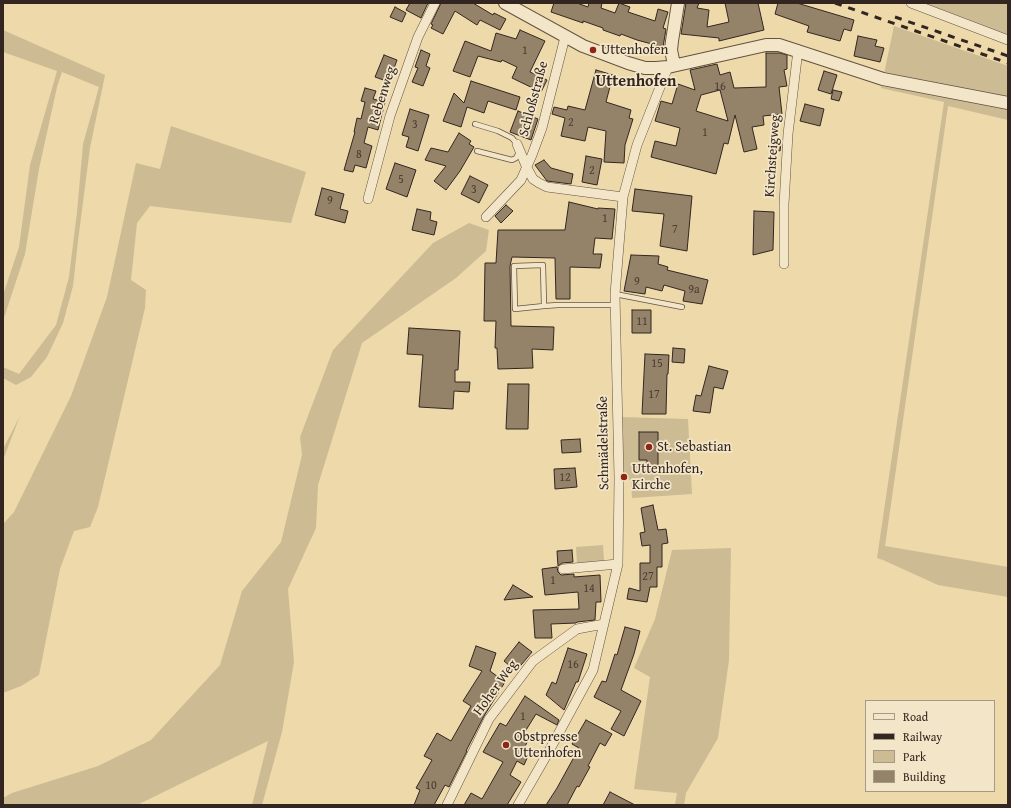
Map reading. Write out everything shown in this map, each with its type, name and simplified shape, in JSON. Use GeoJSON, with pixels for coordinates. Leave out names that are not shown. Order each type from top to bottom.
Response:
{"type":"FeatureCollection","features":[{"type":"Feature","properties":{"kind":"street","name":"Rebenweg"},"geometry":{"type":"LineString","coordinates":[[368,198],[390,116],[418,37],[435,3]]}},
{"type":"Feature","properties":{"kind":"street"},"geometry":{"type":"LineString","coordinates":[[504,3],[565,37],[593,50],[645,68],[671,66],[766,45],[779,45],[883,78],[1008,103]]}},
{"type":"Feature","properties":{"kind":"street"},"geometry":{"type":"LineString","coordinates":[[671,66],[672,41],[678,3]]}},
{"type":"Feature","properties":{"kind":"street"},"geometry":{"type":"LineString","coordinates":[[911,3],[1008,40]]}},
{"type":"Feature","properties":{"kind":"street","name":"Schloßstraße"},"geometry":{"type":"LineString","coordinates":[[486,217],[521,180],[527,168],[542,128],[565,37]]}},
{"type":"Feature","properties":{"kind":"street","name":"Kirchsteigweg"},"geometry":{"type":"LineString","coordinates":[[784,264],[784,204],[787,142],[798,50]]}},
{"type":"Feature","properties":{"kind":"street","name":"Schmädelstraße"},"geometry":{"type":"LineString","coordinates":[[518,805],[549,752],[592,670],[618,564],[620,478],[615,294],[623,197],[637,145],[671,66]]}},
{"type":"Feature","properties":{"kind":"street","name":"Schloßstraße"},"geometry":{"type":"LineString","coordinates":[[519,147],[527,168],[534,179],[546,187],[623,197]]}},
{"type":"Feature","properties":{"kind":"street"},"geometry":{"type":"LineString","coordinates":[[563,569],[618,564]]}},
{"type":"Feature","properties":{"kind":"street","name":"Hoher Weg"},"geometry":{"type":"LineString","coordinates":[[446,805],[489,719],[533,662],[577,629],[604,624]]}},
{"type":"Feature","properties":{"kind":"lane","name":"Schloßstraße"},"geometry":{"type":"LineString","coordinates":[[475,124],[498,131],[512,138],[519,147]]}},
{"type":"Feature","properties":{"kind":"lane"},"geometry":{"type":"LineString","coordinates":[[477,151],[512,160],[516,158],[519,147]]}},
{"type":"Feature","properties":{"kind":"lane"},"geometry":{"type":"LineString","coordinates":[[544,306],[543,266],[514,266],[515,309],[558,305],[615,305]]}},
{"type":"Feature","properties":{"kind":"lane"},"geometry":{"type":"LineString","coordinates":[[615,294],[682,307]]}},
{"type":"Feature","properties":{"kind":"green space"},"geometry":{"type":"Polygon","coordinates":[[[923,3],[1008,3],[1008,36],[923,3]]]}},
{"type":"Feature","properties":{"kind":"green space"},"geometry":{"type":"Polygon","coordinates":[[[894,26],[1008,66],[1008,120],[948,106],[885,546],[1008,567],[1008,597],[938,585],[877,558],[944,102],[881,88],[894,26]]]}},
{"type":"Feature","properties":{"kind":"green space"},"geometry":{"type":"Polygon","coordinates":[[[3,30],[105,75],[90,148],[73,286],[63,323],[47,357],[31,377],[16,385],[3,378],[3,367],[19,374],[56,325],[69,277],[83,144],[99,87],[62,72],[57,87],[39,169],[25,254],[3,321],[3,295],[19,247],[30,165],[57,71],[3,52],[3,30]]]}},
{"type":"Feature","properties":{"kind":"green space"},"geometry":{"type":"Polygon","coordinates":[[[171,126],[306,172],[291,223],[150,206],[137,223],[131,280],[146,290],[145,308],[98,507],[90,527],[74,531],[60,569],[39,675],[21,686],[3,693],[3,524],[14,512],[71,396],[107,297],[136,163],[160,169],[171,126]]]}},
{"type":"Feature","properties":{"kind":"green space"},"geometry":{"type":"Polygon","coordinates":[[[469,223],[489,230],[486,251],[456,278],[362,343],[318,485],[316,528],[288,589],[294,662],[282,732],[262,805],[252,805],[268,741],[137,805],[3,805],[3,798],[12,793],[98,766],[151,740],[220,665],[242,591],[281,542],[302,455],[300,437],[333,350],[433,243],[469,223]]]}},
{"type":"Feature","properties":{"kind":"green space"},"geometry":{"type":"Polygon","coordinates":[[[20,416],[3,460],[3,449],[20,416]]]}},
{"type":"Feature","properties":{"kind":"green space"},"geometry":{"type":"Polygon","coordinates":[[[621,417],[688,419],[692,494],[632,498],[631,481],[622,473],[621,417]]]}},
{"type":"Feature","properties":{"kind":"green space"},"geometry":{"type":"Polygon","coordinates":[[[603,545],[604,561],[577,563],[576,547],[603,545]]]}},
{"type":"Feature","properties":{"kind":"green space"},"geometry":{"type":"Polygon","coordinates":[[[731,548],[729,660],[718,738],[686,793],[684,805],[675,805],[677,793],[634,789],[650,677],[634,668],[655,619],[672,550],[731,548]]]}},
{"type":"Feature","properties":{"kind":"building"},"geometry":{"type":"Polygon","coordinates":[[[410,3],[428,3],[421,18],[406,10],[410,3]]]}},
{"type":"Feature","properties":{"kind":"building"},"geometry":{"type":"Polygon","coordinates":[[[441,3],[473,3],[493,15],[494,13],[506,19],[500,30],[480,20],[477,25],[455,11],[443,34],[431,28],[433,25],[431,24],[441,3]]]}},
{"type":"Feature","properties":{"kind":"building"},"geometry":{"type":"Polygon","coordinates":[[[554,3],[577,3],[588,7],[589,3],[602,3],[601,8],[615,13],[619,3],[630,7],[628,12],[655,21],[658,9],[668,12],[663,28],[666,29],[663,47],[621,34],[620,36],[583,21],[583,23],[551,12],[554,3]]]}},
{"type":"Feature","properties":{"kind":"building"},"geometry":{"type":"Polygon","coordinates":[[[686,3],[699,3],[697,8],[709,10],[707,27],[729,22],[725,3],[758,3],[764,30],[719,41],[719,38],[681,34],[686,3]]]}},
{"type":"Feature","properties":{"kind":"building"},"geometry":{"type":"Polygon","coordinates":[[[778,3],[797,3],[854,20],[851,31],[844,29],[840,41],[807,32],[809,26],[775,14],[778,3]]]}},
{"type":"Feature","properties":{"kind":"building"},"geometry":{"type":"Polygon","coordinates":[[[395,7],[406,13],[402,22],[390,17],[395,7]]]}},
{"type":"Feature","properties":{"kind":"building"},"geometry":{"type":"Polygon","coordinates":[[[520,30],[545,41],[530,72],[547,80],[541,92],[512,78],[517,67],[502,60],[501,62],[478,56],[470,77],[453,71],[465,41],[491,51],[496,33],[516,39],[520,30]]]}},
{"type":"Feature","properties":{"kind":"building"},"geometry":{"type":"Polygon","coordinates":[[[858,36],[877,40],[875,46],[884,48],[880,62],[854,56],[858,36]]]}},
{"type":"Feature","properties":{"kind":"building"},"geometry":{"type":"Polygon","coordinates":[[[421,50],[430,54],[426,66],[430,68],[423,86],[412,82],[418,68],[415,67],[421,50]]]}},
{"type":"Feature","properties":{"kind":"building"},"geometry":{"type":"Polygon","coordinates":[[[766,53],[780,53],[787,55],[787,69],[784,70],[787,86],[779,87],[782,114],[763,116],[764,125],[752,127],[757,149],[744,152],[735,115],[728,144],[724,143],[716,174],[651,157],[655,141],[676,146],[680,128],[655,121],[661,101],[672,104],[678,84],[695,90],[690,70],[717,64],[720,75],[730,72],[734,88],[766,87],[766,53]],[[720,90],[701,95],[696,111],[728,121],[720,90]]]}},
{"type":"Feature","properties":{"kind":"building"},"geometry":{"type":"Polygon","coordinates":[[[384,55],[397,60],[389,82],[375,77],[384,55]]]}},
{"type":"Feature","properties":{"kind":"building"},"geometry":{"type":"Polygon","coordinates":[[[596,70],[613,75],[606,102],[631,110],[629,118],[633,119],[625,145],[624,163],[604,162],[606,131],[588,127],[585,141],[561,136],[565,118],[552,114],[554,107],[567,110],[568,106],[585,110],[596,70]]]}},
{"type":"Feature","properties":{"kind":"building"},"geometry":{"type":"Polygon","coordinates":[[[824,71],[837,75],[831,94],[818,90],[824,71]]]}},
{"type":"Feature","properties":{"kind":"building"},"geometry":{"type":"Polygon","coordinates":[[[471,81],[520,97],[516,110],[488,101],[484,113],[467,107],[461,127],[443,121],[454,93],[464,103],[471,81]]]}},
{"type":"Feature","properties":{"kind":"building"},"geometry":{"type":"Polygon","coordinates":[[[365,88],[376,91],[373,99],[385,102],[378,130],[368,127],[364,143],[372,146],[366,168],[355,165],[353,172],[344,170],[355,132],[357,118],[361,119],[365,102],[361,101],[365,88]]]}},
{"type":"Feature","properties":{"kind":"building"},"geometry":{"type":"Polygon","coordinates":[[[833,90],[842,92],[839,101],[831,99],[833,90]]]}},
{"type":"Feature","properties":{"kind":"building"},"geometry":{"type":"Polygon","coordinates":[[[805,104],[824,109],[820,126],[800,121],[805,104]]]}},
{"type":"Feature","properties":{"kind":"building"},"geometry":{"type":"Polygon","coordinates":[[[410,109],[429,115],[418,151],[406,147],[409,137],[402,135],[410,109]]]}},
{"type":"Feature","properties":{"kind":"building"},"geometry":{"type":"Polygon","coordinates":[[[518,111],[538,119],[531,140],[510,132],[518,111]]]}},
{"type":"Feature","properties":{"kind":"building"},"geometry":{"type":"Polygon","coordinates":[[[459,133],[471,141],[469,144],[474,147],[460,171],[446,190],[434,181],[446,166],[425,160],[431,148],[448,152],[459,133]]]}},
{"type":"Feature","properties":{"kind":"building"},"geometry":{"type":"Polygon","coordinates":[[[774,140],[781,143],[780,151],[771,148],[774,140]]]}},
{"type":"Feature","properties":{"kind":"building"},"geometry":{"type":"Polygon","coordinates":[[[586,156],[602,159],[597,185],[582,182],[586,156]]]}},
{"type":"Feature","properties":{"kind":"building"},"geometry":{"type":"Polygon","coordinates":[[[544,160],[551,168],[573,174],[571,184],[547,181],[535,165],[544,160]]]}},
{"type":"Feature","properties":{"kind":"building"},"geometry":{"type":"Polygon","coordinates":[[[395,163],[416,170],[407,197],[386,189],[395,163]]]}},
{"type":"Feature","properties":{"kind":"building"},"geometry":{"type":"Polygon","coordinates":[[[470,176],[488,185],[479,203],[461,194],[470,176]]]}},
{"type":"Feature","properties":{"kind":"building"},"geometry":{"type":"Polygon","coordinates":[[[322,188],[344,194],[340,209],[348,211],[345,223],[315,215],[322,188]]]}},
{"type":"Feature","properties":{"kind":"building"},"geometry":{"type":"Polygon","coordinates":[[[635,189],[692,196],[687,251],[660,246],[664,214],[632,211],[635,189]]]}},
{"type":"Feature","properties":{"kind":"building"},"geometry":{"type":"Polygon","coordinates":[[[569,202],[598,209],[615,209],[612,239],[595,238],[593,254],[602,254],[600,268],[570,267],[570,299],[556,299],[555,258],[512,257],[510,266],[511,326],[554,327],[553,350],[532,349],[533,368],[498,369],[497,348],[495,348],[496,321],[484,321],[485,263],[496,263],[498,230],[565,230],[569,202]]]}},
{"type":"Feature","properties":{"kind":"building"},"geometry":{"type":"Polygon","coordinates":[[[506,205],[513,211],[501,223],[495,216],[506,205]]]}},
{"type":"Feature","properties":{"kind":"building"},"geometry":{"type":"Polygon","coordinates":[[[417,209],[431,212],[430,220],[437,222],[434,235],[412,230],[417,209]]]}},
{"type":"Feature","properties":{"kind":"building"},"geometry":{"type":"Polygon","coordinates":[[[754,211],[774,212],[773,250],[753,255],[754,211]]]}},
{"type":"Feature","properties":{"kind":"building"},"geometry":{"type":"Polygon","coordinates":[[[631,255],[659,256],[658,264],[668,267],[667,270],[708,280],[702,304],[683,301],[685,291],[664,285],[662,291],[646,287],[645,294],[624,291],[631,255]]]}},
{"type":"Feature","properties":{"kind":"building"},"geometry":{"type":"Polygon","coordinates":[[[632,310],[651,310],[651,333],[632,333],[632,310]]]}},
{"type":"Feature","properties":{"kind":"building"},"geometry":{"type":"Polygon","coordinates":[[[409,328],[460,331],[458,370],[455,370],[455,382],[470,382],[469,392],[454,391],[453,409],[419,407],[423,355],[407,354],[409,328]]]}},
{"type":"Feature","properties":{"kind":"building"},"geometry":{"type":"Polygon","coordinates":[[[673,348],[685,349],[684,363],[672,362],[673,348]]]}},
{"type":"Feature","properties":{"kind":"building"},"geometry":{"type":"Polygon","coordinates":[[[645,354],[669,355],[666,414],[642,414],[645,354]]]}},
{"type":"Feature","properties":{"kind":"building"},"geometry":{"type":"Polygon","coordinates":[[[709,366],[728,371],[723,389],[714,387],[710,413],[693,411],[696,395],[701,396],[709,366]]]}},
{"type":"Feature","properties":{"kind":"building"},"geometry":{"type":"Polygon","coordinates":[[[508,384],[529,384],[528,429],[506,429],[508,384]]]}},
{"type":"Feature","properties":{"kind":"building"},"geometry":{"type":"Polygon","coordinates":[[[639,432],[658,432],[658,473],[647,473],[647,460],[639,460],[639,432]]]}},
{"type":"Feature","properties":{"kind":"building"},"geometry":{"type":"Polygon","coordinates":[[[580,439],[581,452],[562,453],[561,440],[580,439]]]}},
{"type":"Feature","properties":{"kind":"building"},"geometry":{"type":"Polygon","coordinates":[[[575,468],[577,487],[555,489],[554,469],[575,468]]]}},
{"type":"Feature","properties":{"kind":"building"},"geometry":{"type":"Polygon","coordinates":[[[653,505],[658,530],[666,529],[668,543],[662,544],[662,567],[657,567],[657,587],[650,587],[647,602],[627,599],[629,588],[640,591],[640,563],[650,563],[650,545],[642,546],[640,533],[645,532],[641,508],[653,505]]]}},
{"type":"Feature","properties":{"kind":"building"},"geometry":{"type":"Polygon","coordinates":[[[572,550],[573,562],[562,563],[558,566],[557,551],[572,550]]]}},
{"type":"Feature","properties":{"kind":"building"},"geometry":{"type":"Polygon","coordinates":[[[557,567],[558,572],[561,575],[574,574],[574,577],[600,575],[601,602],[596,602],[595,620],[576,623],[551,624],[552,638],[535,638],[533,610],[579,609],[578,592],[545,595],[542,569],[557,567]]]}},
{"type":"Feature","properties":{"kind":"building"},"geometry":{"type":"Polygon","coordinates":[[[513,585],[533,597],[504,600],[513,585]]]}},
{"type":"Feature","properties":{"kind":"building"},"geometry":{"type":"Polygon","coordinates":[[[625,627],[640,631],[634,654],[621,690],[641,701],[624,736],[611,729],[621,711],[594,697],[602,681],[606,682],[615,654],[617,655],[625,627]]]}},
{"type":"Feature","properties":{"kind":"building"},"geometry":{"type":"Polygon","coordinates":[[[519,642],[532,652],[516,671],[504,661],[519,642]]]}},
{"type":"Feature","properties":{"kind":"building"},"geometry":{"type":"Polygon","coordinates":[[[476,646],[496,653],[490,671],[505,682],[484,716],[449,787],[445,785],[434,805],[414,805],[420,790],[416,788],[432,760],[424,756],[437,733],[451,741],[471,706],[463,701],[482,671],[469,666],[476,646]]]}},
{"type":"Feature","properties":{"kind":"building"},"geometry":{"type":"Polygon","coordinates":[[[568,648],[587,654],[578,682],[576,682],[564,710],[546,695],[552,682],[556,684],[568,648]]]}},
{"type":"Feature","properties":{"kind":"building"},"geometry":{"type":"Polygon","coordinates":[[[525,696],[559,720],[557,725],[536,714],[523,735],[529,738],[522,753],[528,756],[524,765],[517,761],[510,775],[521,782],[507,805],[464,805],[471,793],[482,799],[503,762],[483,752],[500,723],[506,726],[525,696]]]}},
{"type":"Feature","properties":{"kind":"building"},"geometry":{"type":"Polygon","coordinates":[[[586,720],[612,734],[605,746],[600,743],[588,766],[590,767],[579,787],[577,786],[567,805],[546,805],[579,748],[572,744],[586,720]]]}},
{"type":"Feature","properties":{"kind":"building"},"geometry":{"type":"Polygon","coordinates":[[[610,792],[635,805],[603,805],[610,792]]]}},
{"type":"Feature","properties":{"kind":"railway"},"geometry":{"type":"LineString","coordinates":[[835,3],[1008,63]]}},
{"type":"Feature","properties":{"kind":"railway"},"geometry":{"type":"LineString","coordinates":[[895,17],[1008,56]]}},
{"type":"Feature","properties":{"kind":"place","name":"Uttenhofen"},"geometry":{"type":"Point","coordinates":[593,50]}},
{"type":"Feature","properties":{"kind":"place","name":"St. Sebastian"},"geometry":{"type":"Point","coordinates":[649,447]}},
{"type":"Feature","properties":{"kind":"place","name":"Uttenhofen, Kirche"},"geometry":{"type":"Point","coordinates":[624,477]}},
{"type":"Feature","properties":{"kind":"place","name":"Obstpresse Uttenhofen"},"geometry":{"type":"Point","coordinates":[506,745]}},
{"type":"Feature","properties":{"kind":"district","name":"Uttenhofen"},"geometry":{"type":"Point","coordinates":[636,82]}}]}
